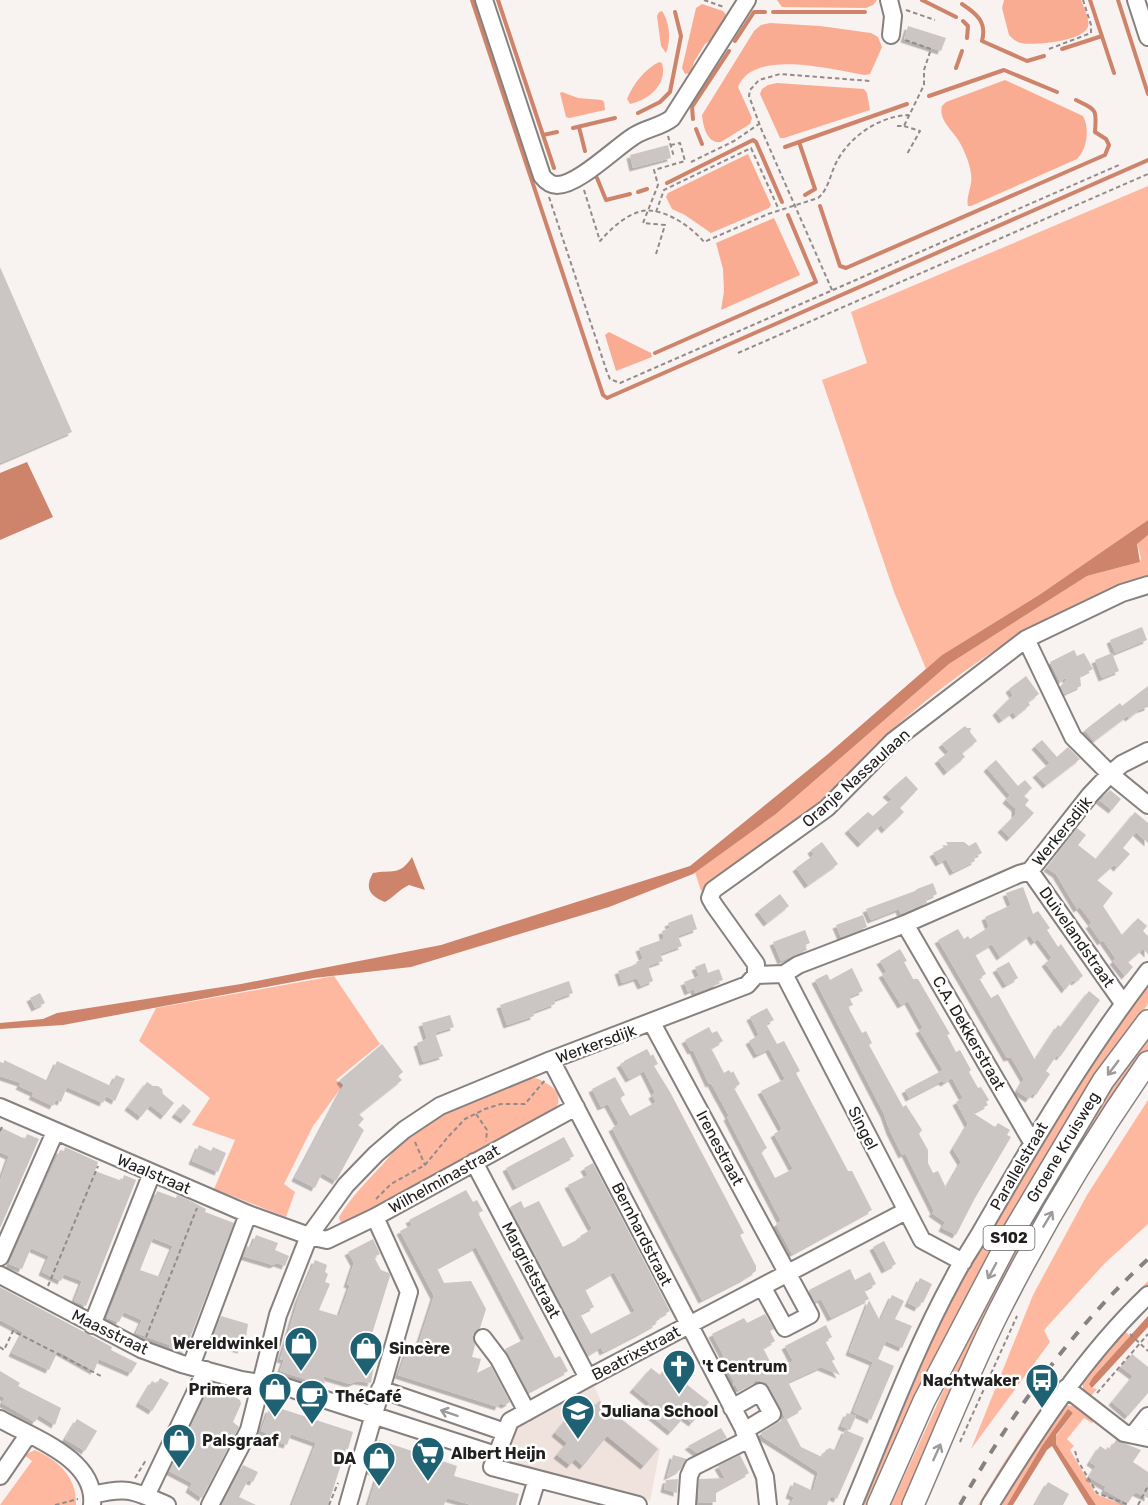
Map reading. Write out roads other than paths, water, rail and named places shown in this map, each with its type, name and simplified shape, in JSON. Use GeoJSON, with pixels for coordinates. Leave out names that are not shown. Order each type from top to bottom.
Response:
{"type":"FeatureCollection","features":[{"type":"Feature","properties":{"kind":"main road","name":"Groene Kruisweg"},"geometry":{"type":"LineString","coordinates":[[878,1505],[924,1401],[1009,1239],[1102,1081],[1148,1021]]}},
{"type":"Feature","properties":{"kind":"main road","name":"Groene Kruisweg"},"geometry":{"type":"LineString","coordinates":[[913,1505],[997,1315],[1037,1239],[1089,1150],[1148,1062]]}},
{"type":"Feature","properties":{"kind":"street"},"geometry":{"type":"LineString","coordinates":[[484,0],[542,176],[550,184],[556,185],[580,176],[634,136],[664,123],[676,114],[743,6]]}},
{"type":"Feature","properties":{"kind":"street"},"geometry":{"type":"LineString","coordinates":[[889,0],[893,16],[891,35]]}},
{"type":"Feature","properties":{"kind":"street"},"geometry":{"type":"LineString","coordinates":[[1136,0],[1148,37]]}},
{"type":"Feature","properties":{"kind":"street","name":"Oranje Nassaulaan"},"geometry":{"type":"LineString","coordinates":[[756,975],[756,964],[710,898],[713,890],[827,808],[892,741],[1026,639],[1122,593],[1148,585]]}},
{"type":"Feature","properties":{"kind":"street"},"geometry":{"type":"LineString","coordinates":[[1026,639],[1073,737],[1110,774],[1148,805]]}},
{"type":"Feature","properties":{"kind":"street","name":"Werkersdijk"},"geometry":{"type":"LineString","coordinates":[[210,1505],[249,1430],[278,1316],[309,1236],[346,1185],[376,1154],[404,1130],[440,1106],[553,1065],[747,984],[756,975],[784,974],[798,965],[905,924],[1030,871],[1090,795],[1110,774],[1122,764],[1148,751]]}},
{"type":"Feature","properties":{"kind":"street","name":"Duivelandstraat"},"geometry":{"type":"LineString","coordinates":[[1030,871],[1123,1003]]}},
{"type":"Feature","properties":{"kind":"street","name":"C.A. Dekkerstraat"},"geometry":{"type":"LineString","coordinates":[[905,924],[1032,1142]]}},
{"type":"Feature","properties":{"kind":"street","name":"Parallelstraat"},"geometry":{"type":"LineString","coordinates":[[853,1505],[912,1365],[954,1276],[1074,1074],[1148,971]]}},
{"type":"Feature","properties":{"kind":"street","name":"Singel"},"geometry":{"type":"LineString","coordinates":[[784,974],[922,1240],[963,1262]]}},
{"type":"Feature","properties":{"kind":"street","name":"Irenestraat"},"geometry":{"type":"LineString","coordinates":[[652,1023],[788,1274]]}},
{"type":"Feature","properties":{"kind":"street","name":"Bernhardstraat"},"geometry":{"type":"LineString","coordinates":[[553,1065],[746,1435],[765,1477],[768,1505]]}},
{"type":"Feature","properties":{"kind":"street","name":"Waalstraat"},"geometry":{"type":"LineString","coordinates":[[0,1107],[248,1214],[309,1236]]}},
{"type":"Feature","properties":{"kind":"street","name":"Wilhelminastraat"},"geometry":{"type":"LineString","coordinates":[[309,1236],[327,1240],[377,1216],[576,1107]]}},
{"type":"Feature","properties":{"kind":"street"},"geometry":{"type":"LineString","coordinates":[[0,1257],[55,1132]]}},
{"type":"Feature","properties":{"kind":"street","name":"Margrietstraat"},"geometry":{"type":"LineString","coordinates":[[482,1158],[588,1378]]}},
{"type":"Feature","properties":{"kind":"street"},"geometry":{"type":"LineString","coordinates":[[92,1325],[152,1173]]}},
{"type":"Feature","properties":{"kind":"street","name":"Beatrixstraat"},"geometry":{"type":"LineString","coordinates":[[505,1432],[510,1421],[588,1378],[906,1211]]}},
{"type":"Feature","properties":{"kind":"street"},"geometry":{"type":"LineString","coordinates":[[146,1496],[199,1368],[248,1214]]}},
{"type":"Feature","properties":{"kind":"street"},"geometry":{"type":"LineString","coordinates":[[348,1505],[409,1292],[377,1216]]}},
{"type":"Feature","properties":{"kind":"street"},"geometry":{"type":"LineString","coordinates":[[763,1288],[785,1328],[810,1315],[788,1274]]}},
{"type":"Feature","properties":{"kind":"street","name":"Maasstraat"},"geometry":{"type":"LineString","coordinates":[[0,1275],[141,1349],[199,1368],[286,1387],[496,1455]]}},
{"type":"Feature","properties":{"kind":"street"},"geometry":{"type":"LineString","coordinates":[[990,1505],[1066,1388],[1120,1324],[1148,1295]]}},
{"type":"Feature","properties":{"kind":"street"},"geometry":{"type":"LineString","coordinates":[[483,1338],[499,1359],[527,1412]]}},
{"type":"Feature","properties":{"kind":"street"},"geometry":{"type":"LineString","coordinates":[[1066,1388],[1124,1432],[1140,1437],[1148,1416]]}},
{"type":"Feature","properties":{"kind":"street"},"geometry":{"type":"LineString","coordinates":[[380,1389],[505,1432],[492,1467],[638,1505]]}},
{"type":"Feature","properties":{"kind":"street"},"geometry":{"type":"LineString","coordinates":[[687,1505],[689,1476],[693,1467],[746,1435],[772,1414],[760,1392],[732,1408]]}},
{"type":"Feature","properties":{"kind":"street"},"geometry":{"type":"LineString","coordinates":[[0,1419],[63,1454],[79,1467],[90,1483],[92,1500],[114,1490],[129,1489],[167,1505]]}},
{"type":"Feature","properties":{"kind":"street"},"geometry":{"type":"LineString","coordinates":[[0,1476],[28,1435]]}},
{"type":"Feature","properties":{"kind":"street"},"geometry":{"type":"LineString","coordinates":[[529,1505],[537,1479]]}},
{"type":"Feature","properties":{"kind":"waterway"},"geometry":{"type":"LineString","coordinates":[[472,0],[603,395],[607,398],[1148,160]]}},
{"type":"Feature","properties":{"kind":"waterway"},"geometry":{"type":"LineString","coordinates":[[498,0],[554,168]]}},
{"type":"Feature","properties":{"kind":"waterway"},"geometry":{"type":"LineString","coordinates":[[922,0],[956,17]]}},
{"type":"Feature","properties":{"kind":"waterway"},"geometry":{"type":"LineString","coordinates":[[1090,0],[1114,73]]}},
{"type":"Feature","properties":{"kind":"waterway"},"geometry":{"type":"LineString","coordinates":[[1118,0],[1148,94]]}},
{"type":"Feature","properties":{"kind":"waterway"},"geometry":{"type":"LineString","coordinates":[[962,4],[980,19],[983,29],[982,41],[1027,61],[1044,56]]}},
{"type":"Feature","properties":{"kind":"waterway"},"geometry":{"type":"LineString","coordinates":[[638,113],[660,102],[670,92],[681,36],[675,12]]}},
{"type":"Feature","properties":{"kind":"waterway"},"geometry":{"type":"LineString","coordinates":[[735,41],[754,12],[765,12]]}},
{"type":"Feature","properties":{"kind":"waterway"},"geometry":{"type":"LineString","coordinates":[[773,12],[865,12]]}},
{"type":"Feature","properties":{"kind":"waterway"},"geometry":{"type":"LineString","coordinates":[[963,21],[968,26],[967,38]]}},
{"type":"Feature","properties":{"kind":"waterway"},"geometry":{"type":"LineString","coordinates":[[1062,49],[1102,36]]}},
{"type":"Feature","properties":{"kind":"waterway"},"geometry":{"type":"LineString","coordinates":[[693,119],[692,107],[729,51]]}},
{"type":"Feature","properties":{"kind":"waterway"},"geometry":{"type":"LineString","coordinates":[[956,68],[962,51]]}},
{"type":"Feature","properties":{"kind":"waterway"},"geometry":{"type":"LineString","coordinates":[[929,96],[1004,70],[1057,92]]}},
{"type":"Feature","properties":{"kind":"waterway"},"geometry":{"type":"LineString","coordinates":[[820,206],[840,266],[846,268],[1105,155],[1109,145],[1106,139],[1095,132],[1094,111],[1076,100]]}},
{"type":"Feature","properties":{"kind":"waterway"},"geometry":{"type":"LineString","coordinates":[[785,147],[907,104]]}},
{"type":"Feature","properties":{"kind":"waterway"},"geometry":{"type":"LineString","coordinates":[[573,128],[615,118]]}},
{"type":"Feature","properties":{"kind":"waterway"},"geometry":{"type":"LineString","coordinates":[[579,127],[585,151]]}},
{"type":"Feature","properties":{"kind":"waterway"},"geometry":{"type":"LineString","coordinates":[[696,129],[702,144]]}},
{"type":"Feature","properties":{"kind":"waterway"},"geometry":{"type":"LineString","coordinates":[[543,135],[557,132]]}},
{"type":"Feature","properties":{"kind":"waterway"},"geometry":{"type":"LineString","coordinates":[[667,183],[753,140],[756,142],[782,202]]}},
{"type":"Feature","properties":{"kind":"waterway"},"geometry":{"type":"LineString","coordinates":[[799,142],[815,189],[805,195]]}},
{"type":"Feature","properties":{"kind":"waterway"},"geometry":{"type":"LineString","coordinates":[[597,178],[606,200],[630,194]]}},
{"type":"Feature","properties":{"kind":"waterway"},"geometry":{"type":"LineString","coordinates":[[638,192],[647,189]]}},
{"type":"Feature","properties":{"kind":"waterway"},"geometry":{"type":"LineString","coordinates":[[655,353],[816,282],[788,215]]}},
{"type":"Feature","properties":{"kind":"railway"},"geometry":{"type":"LineString","coordinates":[[960,1505],[1000,1438],[1044,1374],[1094,1314],[1148,1259]]}},
{"type":"Feature","properties":{"kind":"place","name":"Wereldwinkel"},"geometry":{"type":"Point","coordinates":[301,1372]}},
{"type":"Feature","properties":{"kind":"place","name":"Sincère"},"geometry":{"type":"Point","coordinates":[366,1377]}},
{"type":"Feature","properties":{"kind":"place","name":"'t Centrum"},"geometry":{"type":"Point","coordinates":[679,1395]}},
{"type":"Feature","properties":{"kind":"place","name":"Nachtwaker"},"geometry":{"type":"Point","coordinates":[1042,1409]}},
{"type":"Feature","properties":{"kind":"place","name":"Primera"},"geometry":{"type":"Point","coordinates":[275,1418]}},
{"type":"Feature","properties":{"kind":"place","name":"ThéCafé"},"geometry":{"type":"Point","coordinates":[312,1425]}},
{"type":"Feature","properties":{"kind":"place","name":"Juliana School"},"geometry":{"type":"Point","coordinates":[578,1440]}},
{"type":"Feature","properties":{"kind":"place","name":"Palsgraaf"},"geometry":{"type":"Point","coordinates":[179,1469]}},
{"type":"Feature","properties":{"kind":"place","name":"Albert Heijn"},"geometry":{"type":"Point","coordinates":[428,1482]}},
{"type":"Feature","properties":{"kind":"place","name":"DA"},"geometry":{"type":"Point","coordinates":[379,1487]}}]}
